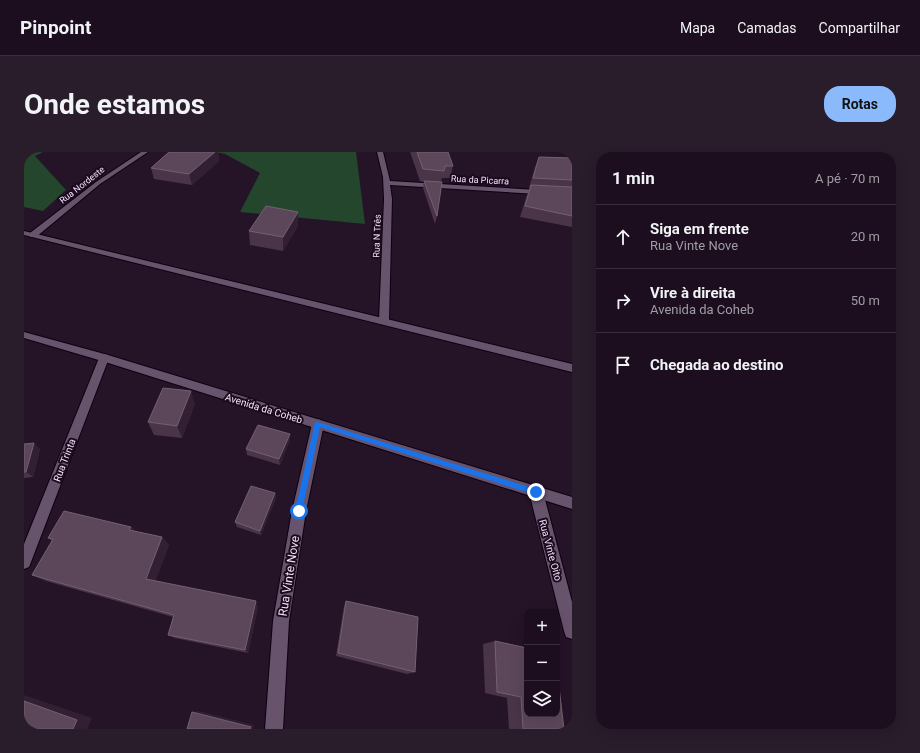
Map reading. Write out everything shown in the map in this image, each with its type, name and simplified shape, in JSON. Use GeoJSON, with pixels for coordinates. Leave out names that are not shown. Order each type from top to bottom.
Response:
{"type":"FeatureCollection","features":[{"type":"Feature","properties":{"kind":"street","name":"Rua Nordeste"},"geometry":{"type":"LineString","coordinates":[[29,234],[98,183],[145,152]]}},
{"type":"Feature","properties":{"kind":"street","name":"Rua N Três"},"geometry":{"type":"LineString","coordinates":[[380,152],[388,199],[384,321]]}},
{"type":"Feature","properties":{"kind":"street","name":"Rua da Picarra"},"geometry":{"type":"LineString","coordinates":[[386,183],[572,194]]}},
{"type":"Feature","properties":{"kind":"street"},"geometry":{"type":"LineString","coordinates":[[29,234],[572,368]]}},
{"type":"Feature","properties":{"kind":"street","name":"Avenida da Coheb"},"geometry":{"type":"LineString","coordinates":[[24,335],[104,358],[572,503]]}},
{"type":"Feature","properties":{"kind":"street","name":"Rua Trinta"},"geometry":{"type":"LineString","coordinates":[[24,562],[104,358]]}},
{"type":"Feature","properties":{"kind":"street","name":"Rua Vinte Nove"},"geometry":{"type":"LineString","coordinates":[[274,729],[282,621],[299,511],[318,424]]}},
{"type":"Feature","properties":{"kind":"street","name":"Rua Vinte Oito"},"geometry":{"type":"LineString","coordinates":[[536,492],[572,631]]}},
{"type":"Feature","properties":{"kind":"green space"},"geometry":{"type":"Polygon","coordinates":[[[24,152],[43,152],[35,156],[66,190],[43,211],[24,207],[24,152]]]}},
{"type":"Feature","properties":{"kind":"green space"},"geometry":{"type":"Polygon","coordinates":[[[215,152],[356,152],[365,224],[240,212],[260,173],[225,154],[215,152]]]}},
{"type":"Feature","properties":{"kind":"building"},"geometry":{"type":"Polygon","coordinates":[[[169,152],[215,152],[189,174],[151,168],[169,152]]]}},
{"type":"Feature","properties":{"kind":"building"},"geometry":{"type":"Polygon","coordinates":[[[417,152],[448,152],[453,166],[445,166],[444,171],[423,169],[417,152]]]}},
{"type":"Feature","properties":{"kind":"building"},"geometry":{"type":"Polygon","coordinates":[[[539,157],[572,158],[572,180],[533,178],[539,157]]]}},
{"type":"Feature","properties":{"kind":"building"},"geometry":{"type":"Polygon","coordinates":[[[424,181],[442,182],[437,216],[424,181]]]}},
{"type":"Feature","properties":{"kind":"building"},"geometry":{"type":"Polygon","coordinates":[[[531,185],[572,187],[572,216],[525,206],[531,185]]]}},
{"type":"Feature","properties":{"kind":"building"},"geometry":{"type":"Polygon","coordinates":[[[266,206],[298,212],[283,237],[249,231],[266,206]]]}},
{"type":"Feature","properties":{"kind":"building"},"geometry":{"type":"Polygon","coordinates":[[[163,388],[191,391],[177,426],[148,422],[163,388]]]}},
{"type":"Feature","properties":{"kind":"building"},"geometry":{"type":"Polygon","coordinates":[[[258,425],[290,434],[279,459],[246,449],[258,425]]]}},
{"type":"Feature","properties":{"kind":"building"},"geometry":{"type":"Polygon","coordinates":[[[34,443],[26,472],[24,472],[24,444],[34,443]]]}},
{"type":"Feature","properties":{"kind":"building"},"geometry":{"type":"Polygon","coordinates":[[[251,486],[275,493],[260,531],[235,522],[251,486]]]}},
{"type":"Feature","properties":{"kind":"building"},"geometry":{"type":"Polygon","coordinates":[[[64,511],[131,527],[129,530],[162,537],[146,579],[256,601],[245,650],[168,635],[174,615],[32,575],[53,539],[48,538],[64,511]]]}},
{"type":"Feature","properties":{"kind":"building"},"geometry":{"type":"Polygon","coordinates":[[[346,601],[418,617],[415,672],[338,653],[346,601]]]}},
{"type":"Feature","properties":{"kind":"building"},"geometry":{"type":"Polygon","coordinates":[[[495,641],[524,647],[524,717],[560,717],[560,695],[564,729],[523,729],[521,697],[497,692],[495,641]]]}},
{"type":"Feature","properties":{"kind":"building"},"geometry":{"type":"Polygon","coordinates":[[[24,701],[77,720],[73,729],[24,729],[24,701]]]}},
{"type":"Feature","properties":{"kind":"building"},"geometry":{"type":"Polygon","coordinates":[[[192,712],[251,727],[250,729],[187,729],[192,712]]]}},
{"type":"Feature","properties":{"kind":"route"},"geometry":{"type":"LineString","coordinates":[[299,511],[318,424],[536,492]]}}]}
